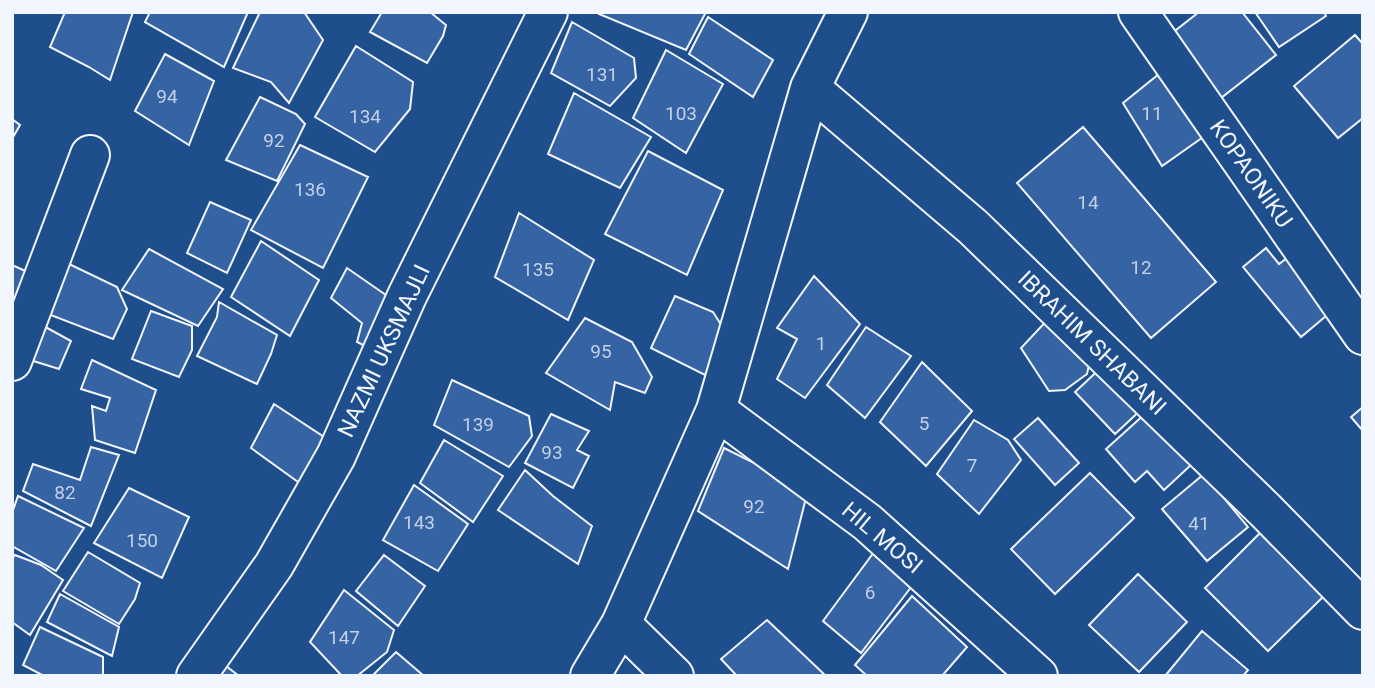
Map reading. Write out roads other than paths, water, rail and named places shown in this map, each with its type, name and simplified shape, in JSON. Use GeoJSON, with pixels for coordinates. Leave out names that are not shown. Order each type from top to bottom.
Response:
{"type":"FeatureCollection","features":[{"type":"Feature","properties":{"kind":"street","name":"NAZMI UKSMAJLI"},"geometry":{"type":"LineString","coordinates":[[196,676],[274,565],[336,456],[407,296],[548,12]]}},
{"type":"Feature","properties":{"kind":"street"},"geometry":{"type":"LineString","coordinates":[[590,676],[621,624],[716,410],[810,88],[848,12]]}},
{"type":"Feature","properties":{"kind":"street","name":"KOPAONIKU"},"geometry":{"type":"LineString","coordinates":[[1138,12],[1363,335]]}},
{"type":"Feature","properties":{"kind":"street","name":"IBRAHIM SHABANI"},"geometry":{"type":"LineString","coordinates":[[810,88],[973,227],[1265,510],[1363,610]]}},
{"type":"Feature","properties":{"kind":"street"},"geometry":{"type":"LineString","coordinates":[[12,361],[90,155]]}},
{"type":"Feature","properties":{"kind":"street","name":"HIL MOSI"},"geometry":{"type":"LineString","coordinates":[[716,410],[867,522],[1038,676]]}},
{"type":"Feature","properties":{"kind":"street"},"geometry":{"type":"LineString","coordinates":[[621,624],[674,676]]}}]}
